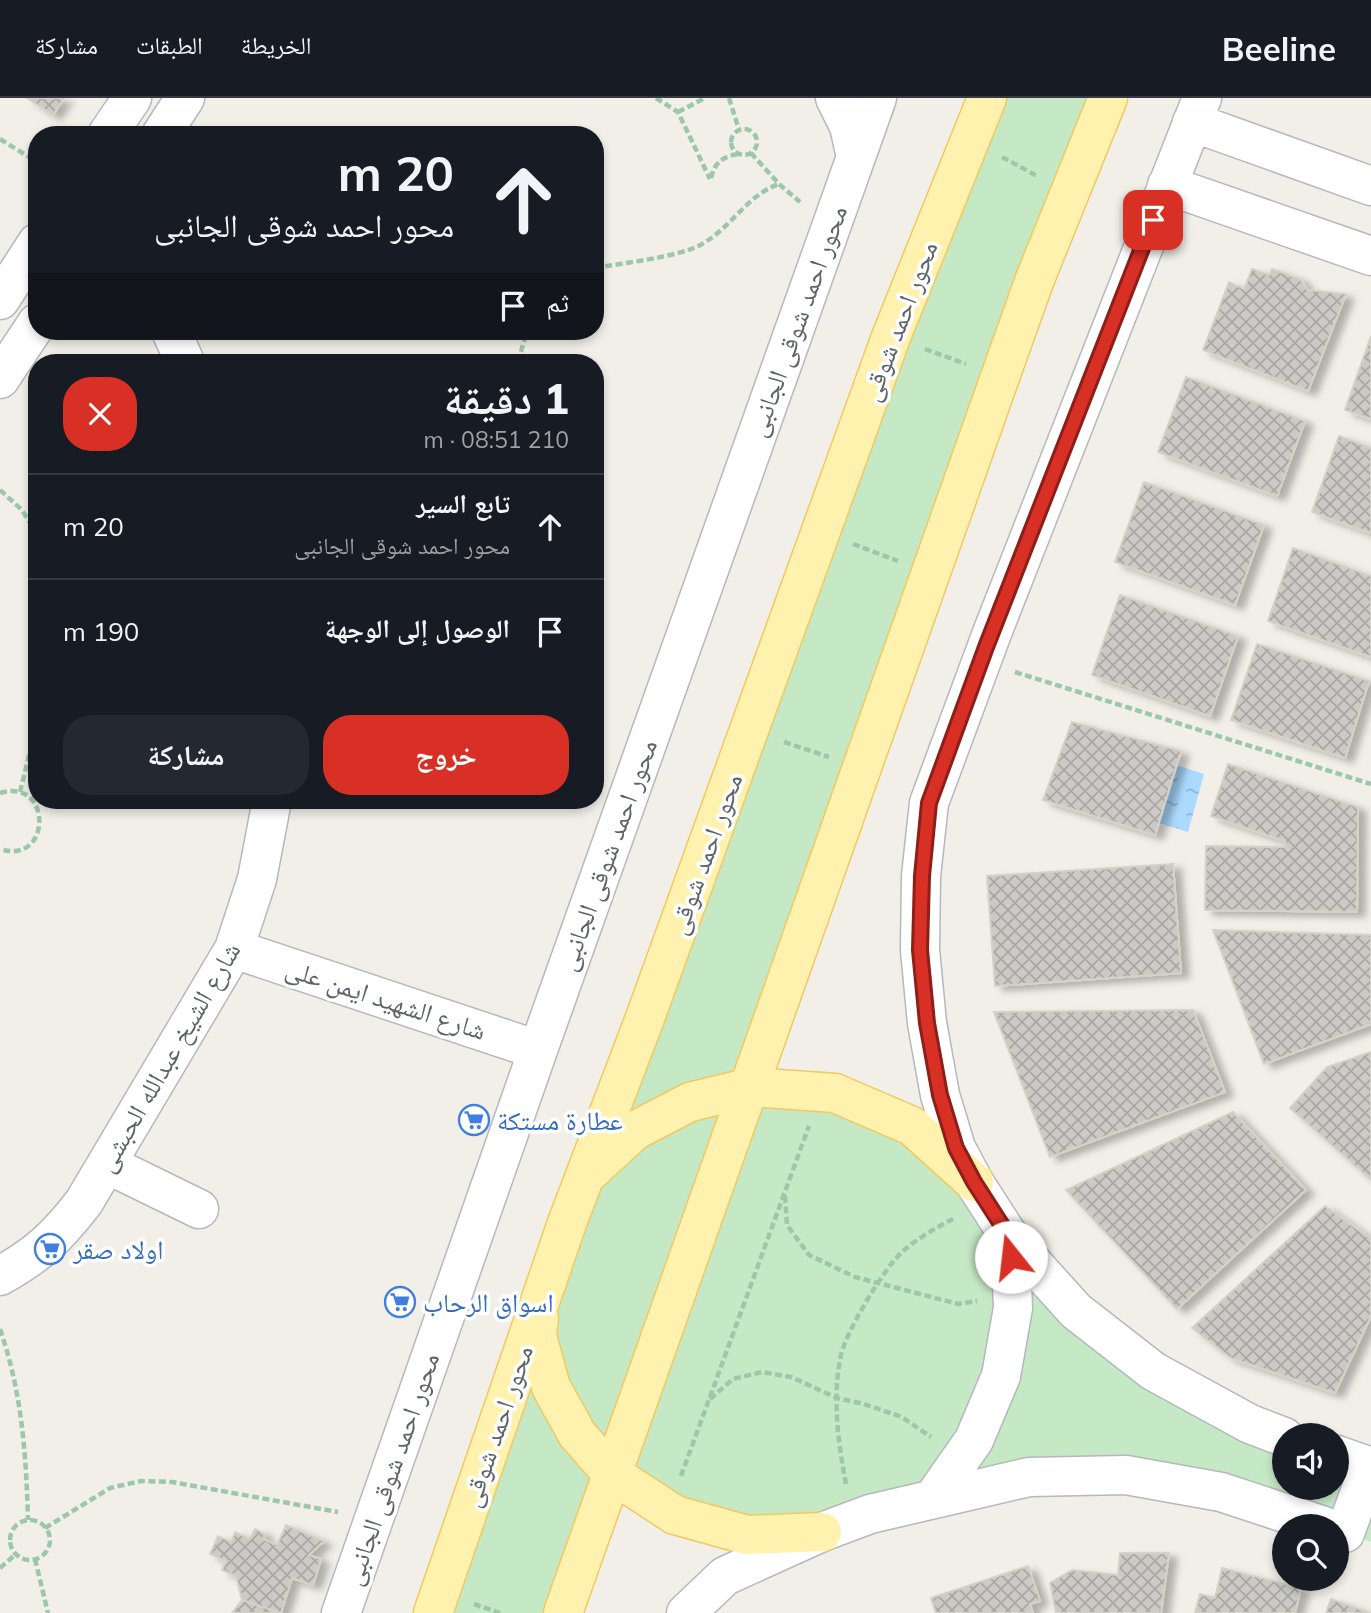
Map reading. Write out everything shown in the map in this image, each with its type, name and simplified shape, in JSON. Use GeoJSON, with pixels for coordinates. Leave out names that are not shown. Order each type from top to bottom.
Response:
{"type":"FeatureCollection","features":[{"type":"Feature","properties":{"kind":"main road","name":"محور احمد شوقى"},"geometry":{"type":"LineString","coordinates":[[433,1613],[567,1223],[650,1005],[891,337],[987,98]]}},
{"type":"Feature","properties":{"kind":"main road"},"geometry":{"type":"LineString","coordinates":[[564,1613],[1000,377],[1108,98]]}},
{"type":"Feature","properties":{"kind":"main road"},"geometry":{"type":"LineString","coordinates":[[567,1223],[588,1173],[634,1131],[690,1102],[751,1087],[835,1093],[912,1126],[981,1192]]}},
{"type":"Feature","properties":{"kind":"main road"},"geometry":{"type":"LineString","coordinates":[[541,1299],[537,1336],[551,1387],[577,1434],[612,1474],[675,1515],[747,1535],[822,1532]]}},
{"type":"Feature","properties":{"kind":"street"},"geometry":{"type":"LineString","coordinates":[[113,126],[132,98]]}},
{"type":"Feature","properties":{"kind":"street"},"geometry":{"type":"LineString","coordinates":[[167,126],[185,98]]}},
{"type":"Feature","properties":{"kind":"street"},"geometry":{"type":"LineString","coordinates":[[835,98],[849,126],[856,158]]}},
{"type":"Feature","properties":{"kind":"street","name":"محور احمد شوقى الجانبى"},"geometry":{"type":"LineString","coordinates":[[341,1613],[877,98]]}},
{"type":"Feature","properties":{"kind":"street"},"geometry":{"type":"LineString","coordinates":[[1272,1432],[1250,1424],[1153,1371],[1076,1311],[1010,1238],[981,1192],[956,1148],[940,1095],[927,1023],[920,950],[922,876],[929,803],[981,661],[1197,110],[1371,186]]}},
{"type":"Feature","properties":{"kind":"street"},"geometry":{"type":"LineString","coordinates":[[1167,185],[1371,256]]}},
{"type":"Feature","properties":{"kind":"street"},"geometry":{"type":"LineString","coordinates":[[0,300],[28,257]]}},
{"type":"Feature","properties":{"kind":"street"},"geometry":{"type":"LineString","coordinates":[[0,379],[28,337]]}},
{"type":"Feature","properties":{"kind":"street","name":"شارع الشيخ عبدالله الحبشى"},"geometry":{"type":"LineString","coordinates":[[0,1276],[23,1263],[57,1236],[84,1202],[234,949],[257,879],[270,809]]}},
{"type":"Feature","properties":{"kind":"street","name":"شارع الشهيد ايمن على"},"geometry":{"type":"LineString","coordinates":[[234,949],[538,1050]]}},
{"type":"Feature","properties":{"kind":"street"},"geometry":{"type":"LineString","coordinates":[[107,1164],[199,1209]]}},
{"type":"Feature","properties":{"kind":"street"},"geometry":{"type":"LineString","coordinates":[[934,1497],[974,1440],[1001,1376],[1013,1308],[1010,1238]]}},
{"type":"Feature","properties":{"kind":"street"},"geometry":{"type":"LineString","coordinates":[[1348,1514],[1359,1463]]}},
{"type":"Feature","properties":{"kind":"street"},"geometry":{"type":"LineString","coordinates":[[686,1613],[725,1576],[822,1532],[870,1514],[1029,1477],[1126,1475],[1221,1492],[1287,1514]]}},
{"type":"Feature","properties":{"kind":"path"},"geometry":{"type":"LineString","coordinates":[[656,98],[678,111],[710,179],[715,165],[724,157],[747,155],[756,147],[757,140],[747,130],[739,130],[731,141],[738,154]]}},
{"type":"Feature","properties":{"kind":"path"},"geometry":{"type":"LineString","coordinates":[[678,111],[705,98]]}},
{"type":"Feature","properties":{"kind":"path"},"geometry":{"type":"LineString","coordinates":[[729,98],[739,130]]}},
{"type":"Feature","properties":{"kind":"path"},"geometry":{"type":"LineString","coordinates":[[0,139],[28,156]]}},
{"type":"Feature","properties":{"kind":"path"},"geometry":{"type":"LineString","coordinates":[[970,140],[1069,193]]}},
{"type":"Feature","properties":{"kind":"path"},"geometry":{"type":"LineString","coordinates":[[751,153],[779,184],[830,228]]}},
{"type":"Feature","properties":{"kind":"path"},"geometry":{"type":"LineString","coordinates":[[604,266],[691,249],[717,234],[766,188],[779,184]]}},
{"type":"Feature","properties":{"kind":"path"},"geometry":{"type":"LineString","coordinates":[[891,337],[1000,377]]}},
{"type":"Feature","properties":{"kind":"path"},"geometry":{"type":"LineString","coordinates":[[0,490],[22,510],[28,520]]}},
{"type":"Feature","properties":{"kind":"path"},"geometry":{"type":"LineString","coordinates":[[820,532],[931,573]]}},
{"type":"Feature","properties":{"kind":"path"},"geometry":{"type":"LineString","coordinates":[[981,661],[1371,784]]}},
{"type":"Feature","properties":{"kind":"path"},"geometry":{"type":"LineString","coordinates":[[750,731],[863,768]]}},
{"type":"Feature","properties":{"kind":"path"},"geometry":{"type":"LineString","coordinates":[[20,792],[28,760]]}},
{"type":"Feature","properties":{"kind":"path"},"geometry":{"type":"LineString","coordinates":[[0,793],[8,790],[28,796]]}},
{"type":"Feature","properties":{"kind":"path"},"geometry":{"type":"LineString","coordinates":[[0,849],[16,851],[35,839],[40,828],[38,809]]}},
{"type":"Feature","properties":{"kind":"path"},"geometry":{"type":"LineString","coordinates":[[668,1510],[821,1092]]}},
{"type":"Feature","properties":{"kind":"path"},"geometry":{"type":"LineString","coordinates":[[785,1192],[787,1225],[809,1255],[855,1277],[958,1304],[1012,1294]]}},
{"type":"Feature","properties":{"kind":"path"},"geometry":{"type":"LineString","coordinates":[[870,1514],[848,1492],[839,1449],[837,1398],[841,1354],[855,1320],[900,1254],[981,1192]]}},
{"type":"Feature","properties":{"kind":"path"},"geometry":{"type":"LineString","coordinates":[[0,1329],[21,1409],[29,1520]]}},
{"type":"Feature","properties":{"kind":"path"},"geometry":{"type":"LineString","coordinates":[[709,1400],[733,1379],[762,1372],[791,1377],[837,1398],[902,1417],[963,1456]]}},
{"type":"Feature","properties":{"kind":"path"},"geometry":{"type":"LineString","coordinates":[[45,1528],[110,1488],[141,1481],[172,1482],[374,1518]]}},
{"type":"Feature","properties":{"kind":"path"},"geometry":{"type":"LineString","coordinates":[[19,1522],[38,1522],[45,1528],[49,1536],[48,1545],[43,1554],[35,1559],[26,1559],[11,1548],[12,1529],[19,1522]]}},
{"type":"Feature","properties":{"kind":"path"},"geometry":{"type":"LineString","coordinates":[[0,1568],[16,1554]]}},
{"type":"Feature","properties":{"kind":"path"},"geometry":{"type":"LineString","coordinates":[[35,1559],[48,1613]]}},
{"type":"Feature","properties":{"kind":"green space"},"geometry":{"type":"Polygon","coordinates":[[[986,98],[1109,98],[751,1087],[912,1126],[1076,1311],[1272,1430],[1272,1500],[1349,1500],[1349,1459],[1371,1467],[1371,1542],[1349,1534],[1349,1514],[1276,1514],[1126,1475],[747,1535],[613,1474],[563,1613],[433,1613],[986,98]]]}},
{"type":"Feature","properties":{"kind":"water"},"geometry":{"type":"Polygon","coordinates":[[[1176,765],[1204,774],[1188,832],[1159,823],[1176,765]]]}},
{"type":"Feature","properties":{"kind":"building"},"geometry":{"type":"Polygon","coordinates":[[[27,98],[64,98],[53,115],[27,98]]]}},
{"type":"Feature","properties":{"kind":"building"},"geometry":{"type":"Polygon","coordinates":[[[1252,269],[1269,275],[1272,269],[1300,279],[1308,290],[1346,294],[1308,391],[1203,350],[1229,282],[1244,289],[1252,269]]]}},
{"type":"Feature","properties":{"kind":"building"},"geometry":{"type":"Polygon","coordinates":[[[1371,336],[1371,419],[1345,410],[1371,336]]]}},
{"type":"Feature","properties":{"kind":"building"},"geometry":{"type":"Polygon","coordinates":[[[1186,377],[1305,421],[1277,496],[1158,452],[1186,377]]]}},
{"type":"Feature","properties":{"kind":"building"},"geometry":{"type":"Polygon","coordinates":[[[1339,436],[1371,448],[1371,533],[1312,512],[1339,436]]]}},
{"type":"Feature","properties":{"kind":"building"},"geometry":{"type":"Polygon","coordinates":[[[1144,482],[1264,525],[1235,605],[1115,562],[1144,482]]]}},
{"type":"Feature","properties":{"kind":"building"},"geometry":{"type":"Polygon","coordinates":[[[1293,548],[1371,576],[1371,657],[1268,621],[1293,548]]]}},
{"type":"Feature","properties":{"kind":"building"},"geometry":{"type":"Polygon","coordinates":[[[1120,595],[1238,636],[1210,716],[1092,675],[1120,595]]]}},
{"type":"Feature","properties":{"kind":"building"},"geometry":{"type":"Polygon","coordinates":[[[1257,644],[1369,681],[1345,758],[1231,720],[1257,644]]]}},
{"type":"Feature","properties":{"kind":"building"},"geometry":{"type":"Polygon","coordinates":[[[1072,722],[1181,751],[1155,835],[1043,800],[1072,722]]]}},
{"type":"Feature","properties":{"kind":"building"},"geometry":{"type":"Polygon","coordinates":[[[1228,764],[1358,807],[1357,912],[1205,910],[1206,846],[1285,847],[1285,841],[1211,816],[1228,764]]]}},
{"type":"Feature","properties":{"kind":"building"},"geometry":{"type":"Polygon","coordinates":[[[1173,864],[1181,973],[995,986],[987,876],[1173,864]]]}},
{"type":"Feature","properties":{"kind":"building"},"geometry":{"type":"Polygon","coordinates":[[[1213,930],[1371,935],[1371,1024],[1264,1064],[1213,930]]]}},
{"type":"Feature","properties":{"kind":"building"},"geometry":{"type":"Polygon","coordinates":[[[1193,1010],[1225,1092],[1050,1157],[994,1012],[1193,1010]]]}},
{"type":"Feature","properties":{"kind":"building"},"geometry":{"type":"Polygon","coordinates":[[[1371,1052],[1371,1180],[1290,1108],[1327,1067],[1371,1052]]]}},
{"type":"Feature","properties":{"kind":"building"},"geometry":{"type":"Polygon","coordinates":[[[1233,1112],[1306,1190],[1177,1309],[1066,1190],[1233,1112]]]}},
{"type":"Feature","properties":{"kind":"building"},"geometry":{"type":"Polygon","coordinates":[[[1325,1206],[1371,1239],[1371,1316],[1335,1393],[1231,1358],[1192,1328],[1325,1206]]]}},
{"type":"Feature","properties":{"kind":"building"},"geometry":{"type":"Polygon","coordinates":[[[286,1525],[324,1541],[309,1555],[321,1559],[313,1585],[292,1578],[281,1613],[242,1600],[236,1576],[222,1570],[226,1561],[210,1554],[218,1536],[231,1542],[235,1532],[250,1539],[255,1529],[265,1534],[263,1539],[277,1545],[286,1525]]]}},
{"type":"Feature","properties":{"kind":"building"},"geometry":{"type":"Polygon","coordinates":[[[1120,1553],[1169,1553],[1161,1613],[1056,1613],[1050,1583],[1072,1570],[1118,1575],[1120,1553]]]}},
{"type":"Feature","properties":{"kind":"building"},"geometry":{"type":"Polygon","coordinates":[[[1028,1566],[1040,1601],[1030,1604],[1033,1613],[936,1613],[931,1598],[1028,1566]]]}},
{"type":"Feature","properties":{"kind":"building"},"geometry":{"type":"Polygon","coordinates":[[[1222,1568],[1272,1581],[1272,1591],[1300,1591],[1295,1613],[1195,1613],[1200,1594],[1215,1598],[1222,1568]]]}},
{"type":"Feature","properties":{"kind":"building"},"geometry":{"type":"Polygon","coordinates":[[[1331,1599],[1370,1613],[1326,1613],[1331,1599]]]}},
{"type":"Feature","properties":{"kind":"building"},"geometry":{"type":"Polygon","coordinates":[[[242,1600],[281,1613],[232,1613],[242,1600]]]}},
{"type":"Feature","properties":{"kind":"place","name":"عطارة مستكة"},"geometry":{"type":"Point","coordinates":[474,1120]}},
{"type":"Feature","properties":{"kind":"place","name":"اولاد صقر"},"geometry":{"type":"Point","coordinates":[50,1249]}},
{"type":"Feature","properties":{"kind":"place","name":"اسواق الرحاب"},"geometry":{"type":"Point","coordinates":[400,1302]}},
{"type":"Feature","properties":{"kind":"route"},"geometry":{"type":"LineString","coordinates":[[1011,1257],[1010,1238],[956,1148],[940,1095],[927,1023],[920,950],[922,876],[929,803],[986,647],[1153,220]]}}]}
